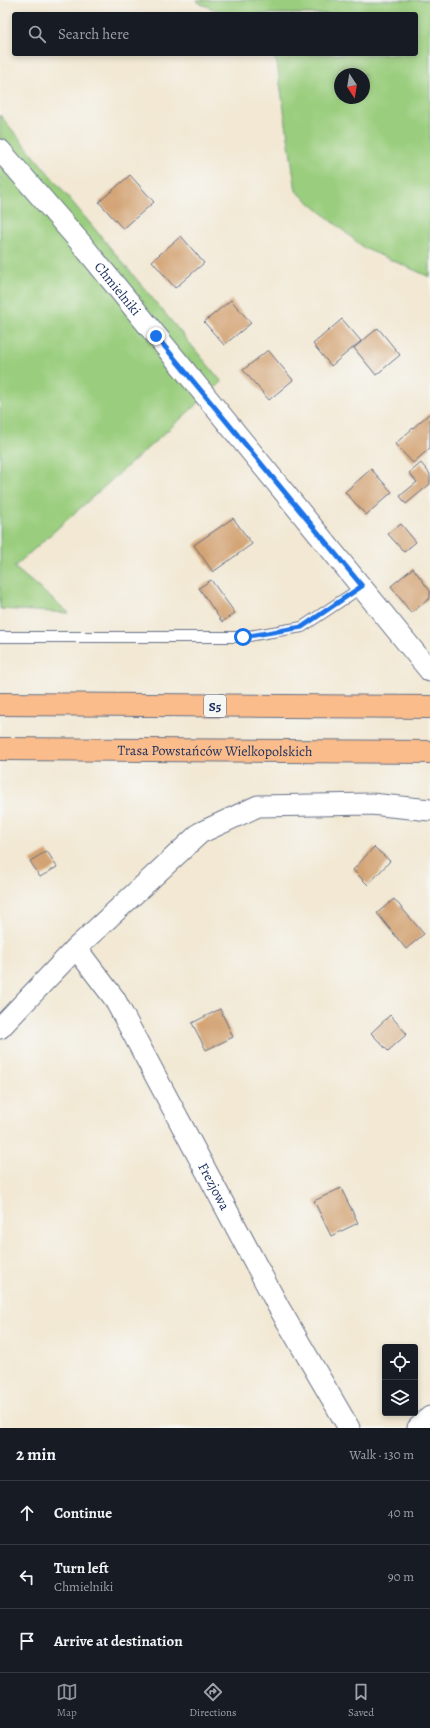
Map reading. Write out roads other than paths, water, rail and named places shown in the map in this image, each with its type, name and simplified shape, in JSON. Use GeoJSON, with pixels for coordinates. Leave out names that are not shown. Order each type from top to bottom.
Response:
{"type":"FeatureCollection","features":[{"type":"Feature","properties":{"kind":"highway","name":"S5"},"geometry":{"type":"LineString","coordinates":[[0,704],[430,707]]}},
{"type":"Feature","properties":{"kind":"highway","name":"Trasa Powstańców Wielkopolskich"},"geometry":{"type":"LineString","coordinates":[[0,749],[430,752]]}},
{"type":"Feature","properties":{"kind":"street","name":"Chmielniki"},"geometry":{"type":"LineString","coordinates":[[0,150],[80,242],[362,586],[423,648],[430,671]]}},
{"type":"Feature","properties":{"kind":"street"},"geometry":{"type":"LineString","coordinates":[[0,1028],[76,948],[200,833],[258,806],[371,804],[430,810]]}},
{"type":"Feature","properties":{"kind":"street","name":"Frezjowa"},"geometry":{"type":"LineString","coordinates":[[76,948],[114,998],[278,1306],[349,1428]]}},
{"type":"Feature","properties":{"kind":"street"},"geometry":{"type":"LineString","coordinates":[[418,1428],[430,1417]]}},
{"type":"Feature","properties":{"kind":"lane"},"geometry":{"type":"LineString","coordinates":[[0,637],[243,637],[302,627],[362,586]]}}]}
